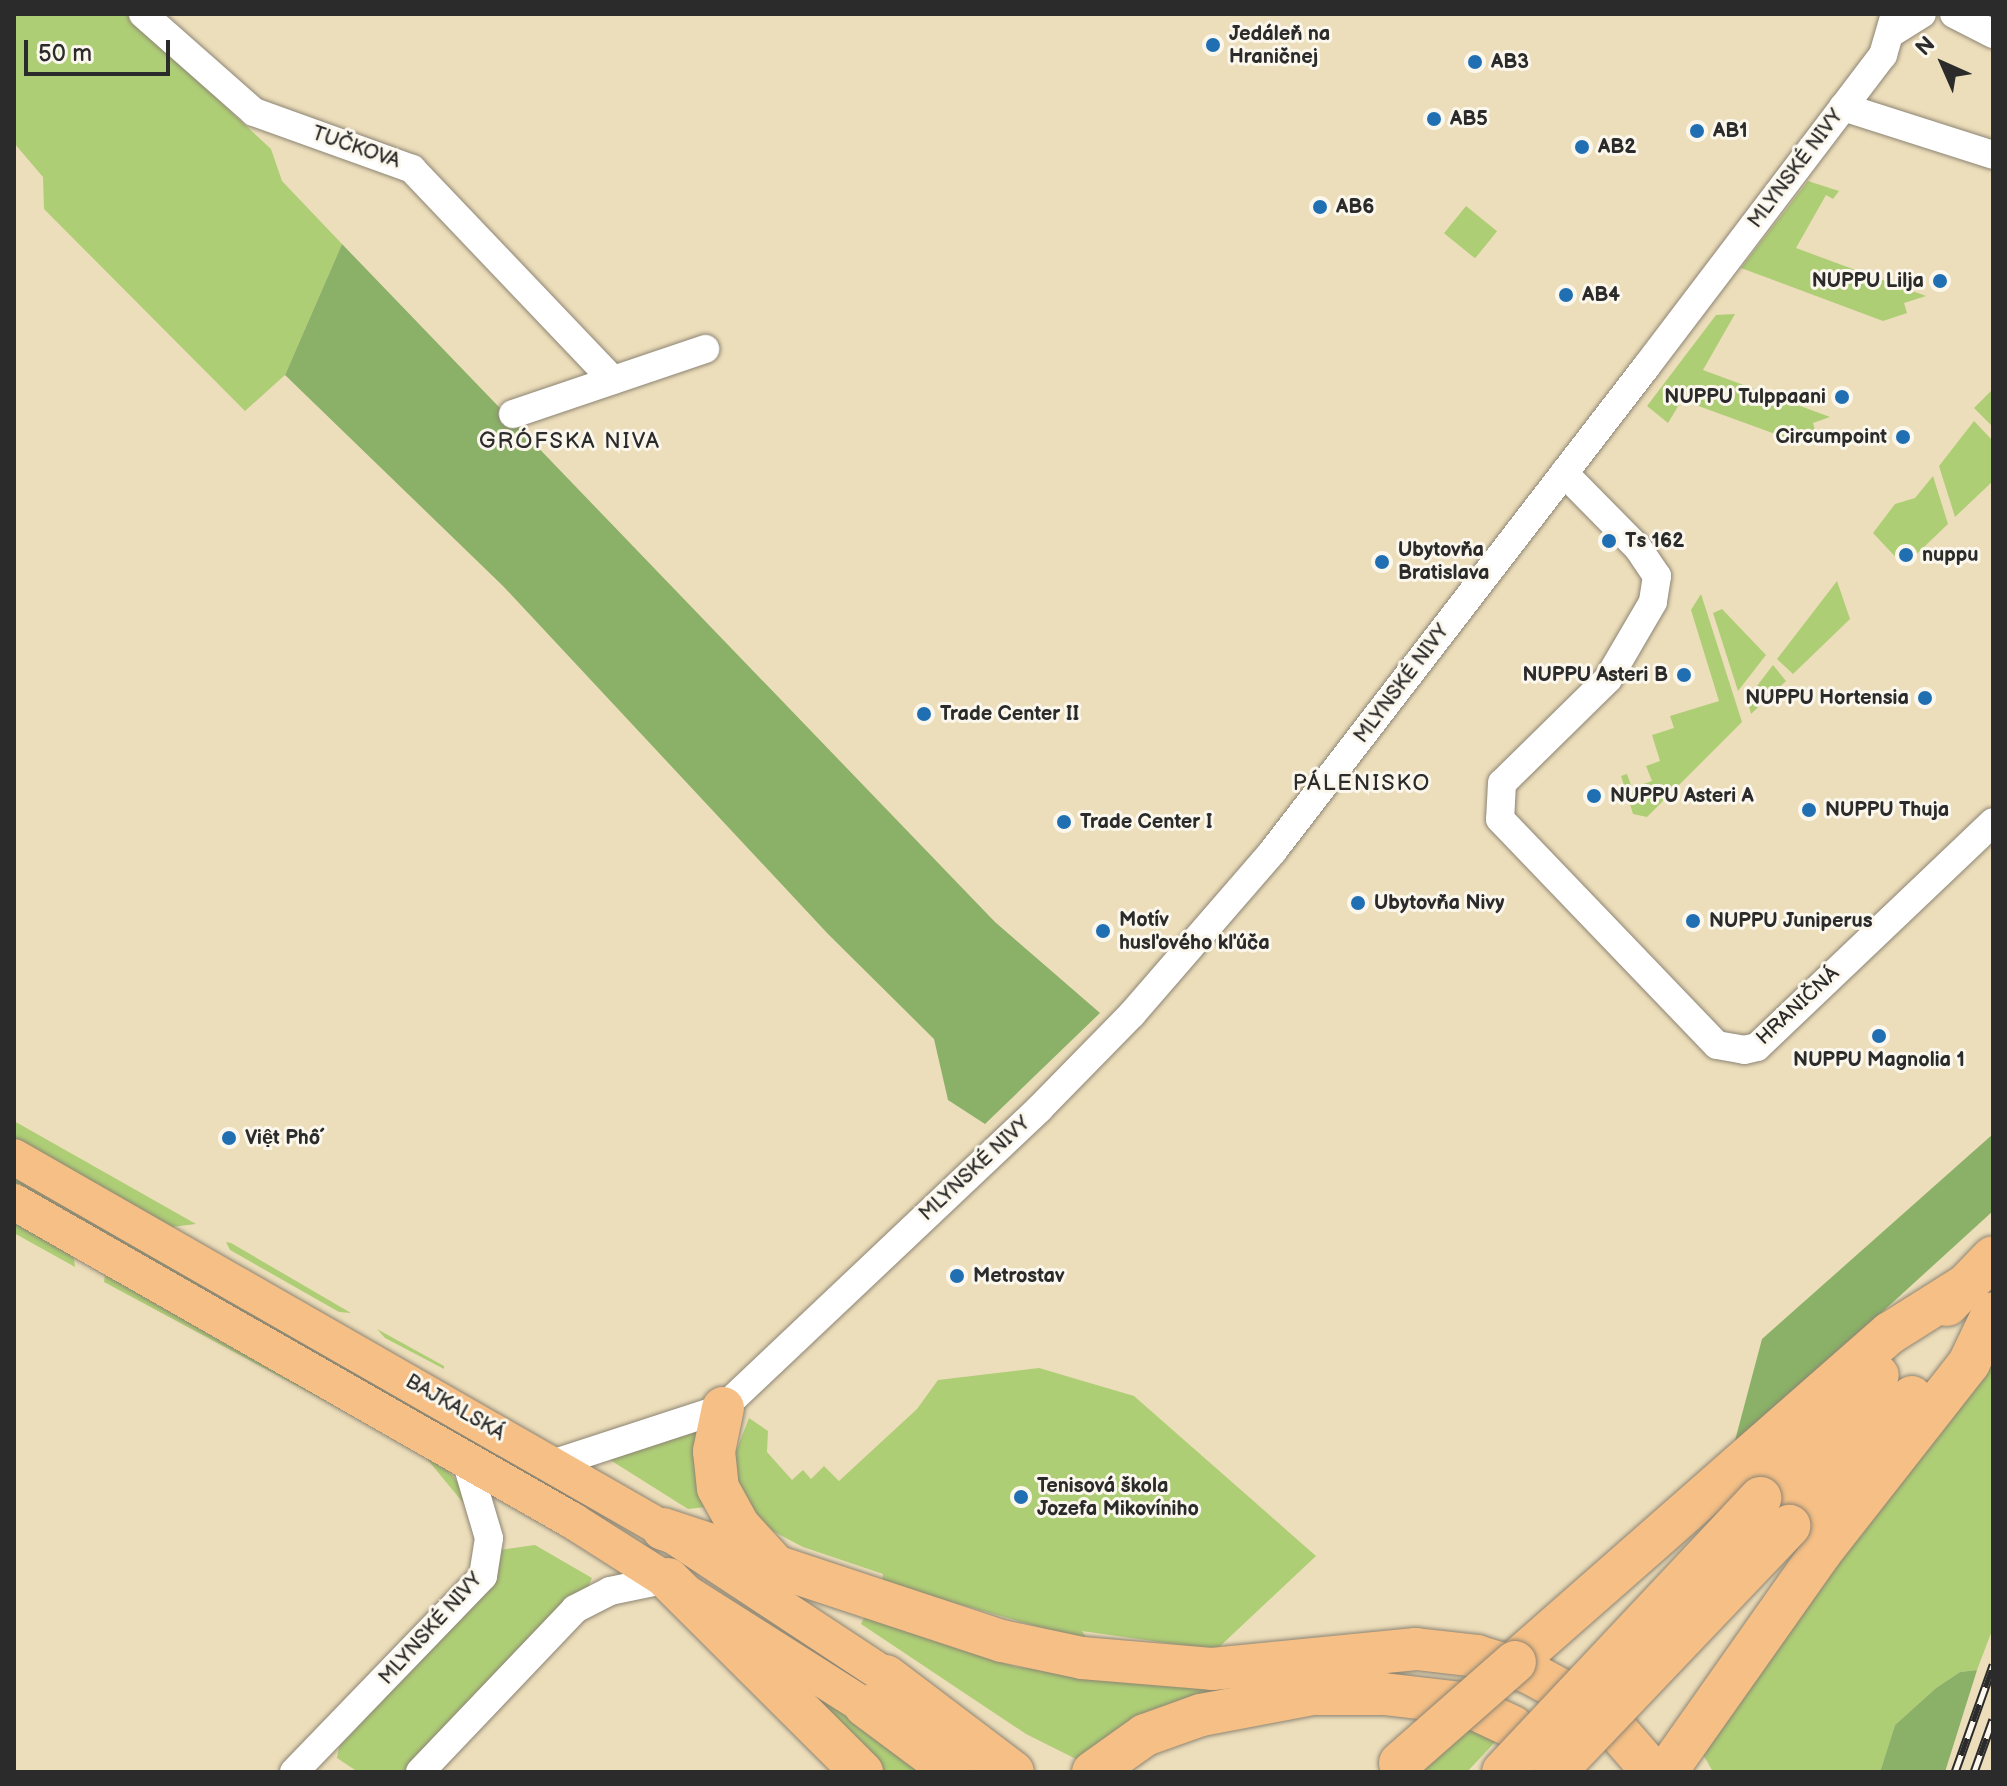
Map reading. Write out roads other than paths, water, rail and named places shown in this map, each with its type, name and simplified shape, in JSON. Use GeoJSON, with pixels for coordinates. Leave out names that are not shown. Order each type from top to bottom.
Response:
{"type":"FeatureCollection","features":[{"type":"Feature","properties":{"kind":"highway"},"geometry":{"type":"LineString","coordinates":[[1503,1772],[1760,1498],[1986,1292]]}},
{"type":"Feature","properties":{"kind":"highway"},"geometry":{"type":"LineString","coordinates":[[1666,1772],[1821,1552],[1969,1363],[1986,1292]]}},
{"type":"Feature","properties":{"kind":"highway"},"geometry":{"type":"LineString","coordinates":[[723,1408],[714,1451],[718,1488],[739,1526],[773,1563]]}},
{"type":"Feature","properties":{"kind":"highway"},"geometry":{"type":"LineString","coordinates":[[1390,1769],[1760,1498]]}},
{"type":"Feature","properties":{"kind":"highway"},"geometry":{"type":"LineString","coordinates":[[1555,1772],[1760,1498]]}},
{"type":"Feature","properties":{"kind":"highway"},"geometry":{"type":"LineString","coordinates":[[663,1529],[1002,1641],[1082,1658],[1212,1669],[1416,1649],[1477,1656],[1528,1672],[1600,1711],[1653,1772]]}},
{"type":"Feature","properties":{"kind":"highway"},"geometry":{"type":"LineString","coordinates":[[668,1579],[862,1772]]}},
{"type":"Feature","properties":{"kind":"highway"},"geometry":{"type":"LineString","coordinates":[[875,1691],[965,1758],[1013,1772]]}},
{"type":"Feature","properties":{"kind":"highway"},"geometry":{"type":"LineString","coordinates":[[1093,1772],[1145,1735],[1201,1715],[1312,1694],[1384,1694],[1462,1703],[1513,1727]]}},
{"type":"Feature","properties":{"kind":"highway"},"geometry":{"type":"LineString","coordinates":[[965,1758],[1047,1772]]}},
{"type":"Feature","properties":{"kind":"main road","name":"BAJKALSKÁ"},"geometry":{"type":"LineString","coordinates":[[14,1157],[663,1529],[875,1691]]}},
{"type":"Feature","properties":{"kind":"main road","name":"BAJKALSKÁ"},"geometry":{"type":"LineString","coordinates":[[14,1202],[465,1457],[668,1579],[875,1691]]}},
{"type":"Feature","properties":{"kind":"street","name":"TUČKOVA"},"geometry":{"type":"LineString","coordinates":[[143,14],[254,112],[412,169],[613,380]]}},
{"type":"Feature","properties":{"kind":"street","name":"MLYNSKÉ NIVY"},"geometry":{"type":"LineString","coordinates":[[723,1408],[1132,1014],[1273,851],[1883,55],[1894,23],[1922,14]]}},
{"type":"Feature","properties":{"kind":"street"},"geometry":{"type":"LineString","coordinates":[[1954,14],[1993,34]]}},
{"type":"Feature","properties":{"kind":"street"},"geometry":{"type":"LineString","coordinates":[[1843,107],[1993,155]]}},
{"type":"Feature","properties":{"kind":"street"},"geometry":{"type":"LineString","coordinates":[[513,414],[705,349]]}},
{"type":"Feature","properties":{"kind":"street","name":"HRANIČNÁ"},"geometry":{"type":"LineString","coordinates":[[1564,473],[1638,548],[1657,576],[1653,602],[1608,679],[1502,783],[1500,819],[1717,1045],[1744,1050],[1757,1047],[1993,822]]}},
{"type":"Feature","properties":{"kind":"street"},"geometry":{"type":"LineString","coordinates":[[552,1464],[723,1408]]}},
{"type":"Feature","properties":{"kind":"street","name":"MLYNSKÉ NIVY"},"geometry":{"type":"LineString","coordinates":[[294,1772],[483,1576],[489,1538],[465,1457]]}},
{"type":"Feature","properties":{"kind":"street"},"geometry":{"type":"LineString","coordinates":[[420,1772],[575,1609],[610,1591],[668,1579]]}},
{"type":"Feature","properties":{"kind":"street"},"geometry":{"type":"LineString","coordinates":[[328,1772],[330,1738]]}},
{"type":"Feature","properties":{"kind":"railway"},"geometry":{"type":"LineString","coordinates":[[1955,1772],[1993,1665]]}},
{"type":"Feature","properties":{"kind":"railway"},"geometry":{"type":"LineString","coordinates":[[1974,1772],[1993,1719]]}},
{"type":"Feature","properties":{"kind":"place","name":"Jedáleň na Hraničnej"},"geometry":{"type":"Point","coordinates":[1213,45]}},
{"type":"Feature","properties":{"kind":"place","name":"AB3"},"geometry":{"type":"Point","coordinates":[1475,62]}},
{"type":"Feature","properties":{"kind":"place","name":"AB5"},"geometry":{"type":"Point","coordinates":[1434,119]}},
{"type":"Feature","properties":{"kind":"place","name":"AB1"},"geometry":{"type":"Point","coordinates":[1697,131]}},
{"type":"Feature","properties":{"kind":"place","name":"AB2"},"geometry":{"type":"Point","coordinates":[1582,147]}},
{"type":"Feature","properties":{"kind":"place","name":"AB6"},"geometry":{"type":"Point","coordinates":[1320,207]}},
{"type":"Feature","properties":{"kind":"place","name":"NUPPU Lilja"},"geometry":{"type":"Point","coordinates":[1940,281]}},
{"type":"Feature","properties":{"kind":"place","name":"AB4"},"geometry":{"type":"Point","coordinates":[1566,295]}},
{"type":"Feature","properties":{"kind":"place","name":"NUPPU Tulppaani"},"geometry":{"type":"Point","coordinates":[1842,397]}},
{"type":"Feature","properties":{"kind":"place","name":"Circumpoint"},"geometry":{"type":"Point","coordinates":[1903,437]}},
{"type":"Feature","properties":{"kind":"place","name":"Ts 162"},"geometry":{"type":"Point","coordinates":[1609,541]}},
{"type":"Feature","properties":{"kind":"place","name":"nuppu"},"geometry":{"type":"Point","coordinates":[1906,555]}},
{"type":"Feature","properties":{"kind":"place","name":"Ubytovňa Bratislava"},"geometry":{"type":"Point","coordinates":[1382,562]}},
{"type":"Feature","properties":{"kind":"place","name":"NUPPU Asteri B"},"geometry":{"type":"Point","coordinates":[1684,675]}},
{"type":"Feature","properties":{"kind":"place","name":"NUPPU Hortensia"},"geometry":{"type":"Point","coordinates":[1925,698]}},
{"type":"Feature","properties":{"kind":"place","name":"Trade Center II"},"geometry":{"type":"Point","coordinates":[924,714]}},
{"type":"Feature","properties":{"kind":"place","name":"NUPPU Asteri A"},"geometry":{"type":"Point","coordinates":[1594,796]}},
{"type":"Feature","properties":{"kind":"place","name":"NUPPU Thuja"},"geometry":{"type":"Point","coordinates":[1809,810]}},
{"type":"Feature","properties":{"kind":"place","name":"Trade Center I"},"geometry":{"type":"Point","coordinates":[1064,822]}},
{"type":"Feature","properties":{"kind":"place","name":"Ubytovňa Nivy"},"geometry":{"type":"Point","coordinates":[1358,903]}},
{"type":"Feature","properties":{"kind":"place","name":"NUPPU Juniperus"},"geometry":{"type":"Point","coordinates":[1693,921]}},
{"type":"Feature","properties":{"kind":"place","name":"Motív husľového kľúča"},"geometry":{"type":"Point","coordinates":[1103,931]}},
{"type":"Feature","properties":{"kind":"place","name":"NUPPU Magnolia 1"},"geometry":{"type":"Point","coordinates":[1879,1036]}},
{"type":"Feature","properties":{"kind":"place","name":"Việt Phố"},"geometry":{"type":"Point","coordinates":[229,1138]}},
{"type":"Feature","properties":{"kind":"place","name":"Metrostav"},"geometry":{"type":"Point","coordinates":[957,1276]}},
{"type":"Feature","properties":{"kind":"place","name":"Tenisová škola Jozefa Mikovíniho"},"geometry":{"type":"Point","coordinates":[1021,1497]}},
{"type":"Feature","properties":{"kind":"district","name":"GRÓFSKA NIVA"},"geometry":{"type":"Point","coordinates":[570,442]}},
{"type":"Feature","properties":{"kind":"district","name":"PÁLENISKO"},"geometry":{"type":"Point","coordinates":[1362,784]}}]}
